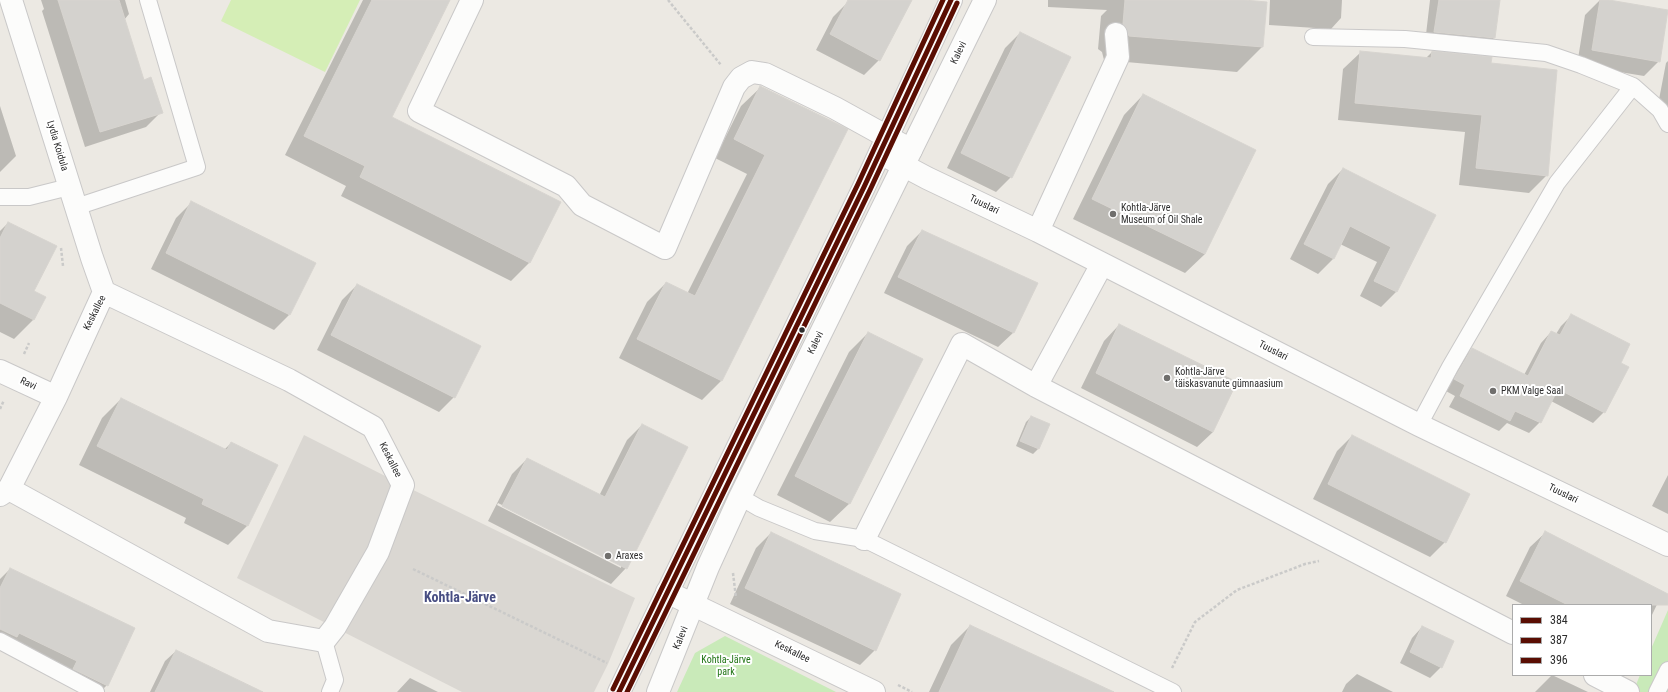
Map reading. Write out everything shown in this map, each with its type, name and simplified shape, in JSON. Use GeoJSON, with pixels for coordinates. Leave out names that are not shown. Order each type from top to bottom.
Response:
{"type":"FeatureCollection","features":[{"type":"Feature","properties":{"kind":"street","name":"Lydia Koidula"},"geometry":{"type":"LineString","coordinates":[[12,0],[104,292]]}},
{"type":"Feature","properties":{"kind":"street"},"geometry":{"type":"LineString","coordinates":[[472,0],[418,111],[566,186],[582,205],[665,248],[734,87],[737,84]]}},
{"type":"Feature","properties":{"kind":"street"},"geometry":{"type":"LineString","coordinates":[[619,692],[884,145],[950,0]]}},
{"type":"Feature","properties":{"kind":"street","name":"Kalevi"},"geometry":{"type":"LineString","coordinates":[[658,692],[708,567],[740,497],[985,0]]}},
{"type":"Feature","properties":{"kind":"street"},"geometry":{"type":"LineString","coordinates":[[1038,231],[1118,57],[1116,34]]}},
{"type":"Feature","properties":{"kind":"street","name":"Tuuslari"},"geometry":{"type":"LineString","coordinates":[[737,84],[741,78],[752,72],[765,74],[835,108],[884,145],[1038,231],[1419,425],[1668,545]]}},
{"type":"Feature","properties":{"kind":"street"},"geometry":{"type":"LineString","coordinates":[[1036,386],[1102,264]]}},
{"type":"Feature","properties":{"kind":"street","name":"Keskallee"},"geometry":{"type":"LineString","coordinates":[[104,292],[289,380],[373,427],[403,485],[378,552],[334,627],[324,641],[268,631],[4,492],[56,397],[104,292]]}},
{"type":"Feature","properties":{"kind":"street"},"geometry":{"type":"LineString","coordinates":[[864,539],[962,344],[1036,386],[1512,631]]}},
{"type":"Feature","properties":{"kind":"street","name":"Ravi"},"geometry":{"type":"LineString","coordinates":[[0,371],[56,397]]}},
{"type":"Feature","properties":{"kind":"street","name":"Keskallee"},"geometry":{"type":"LineString","coordinates":[[667,592],[874,692]]}},
{"type":"Feature","properties":{"kind":"street"},"geometry":{"type":"LineString","coordinates":[[1597,676],[1628,692]]}},
{"type":"Feature","properties":{"kind":"lane"},"geometry":{"type":"LineString","coordinates":[[0,197],[73,197],[196,167],[148,0]]}},
{"type":"Feature","properties":{"kind":"lane"},"geometry":{"type":"LineString","coordinates":[[1313,37],[1405,39],[1546,53],[1633,86],[1660,110],[1668,124]]}},
{"type":"Feature","properties":{"kind":"lane"},"geometry":{"type":"LineString","coordinates":[[1419,425],[1454,360],[1557,183],[1633,86]]}},
{"type":"Feature","properties":{"kind":"lane"},"geometry":{"type":"LineString","coordinates":[[740,497],[759,508],[814,531],[864,539],[1168,689]]}},
{"type":"Feature","properties":{"kind":"lane"},"geometry":{"type":"LineString","coordinates":[[0,641],[96,692]]}},
{"type":"Feature","properties":{"kind":"lane"},"geometry":{"type":"LineString","coordinates":[[324,641],[335,680],[330,692]]}},
{"type":"Feature","properties":{"kind":"lane"},"geometry":{"type":"LineString","coordinates":[[1657,692],[1668,670]]}},
{"type":"Feature","properties":{"kind":"path"},"geometry":{"type":"LineString","coordinates":[[668,0],[737,84]]}},
{"type":"Feature","properties":{"kind":"path"},"geometry":{"type":"LineString","coordinates":[[1168,689],[1195,622],[1237,590],[1305,564],[1320,561]]}},
{"type":"Feature","properties":{"kind":"path"},"geometry":{"type":"LineString","coordinates":[[413,569],[608,664]]}},
{"type":"Feature","properties":{"kind":"green space"},"geometry":{"type":"Polygon","coordinates":[[[231,0],[360,0],[325,72],[221,21],[231,0]]]}},
{"type":"Feature","properties":{"kind":"green space"},"geometry":{"type":"Polygon","coordinates":[[[1668,610],[1668,692],[1633,692],[1640,676],[1652,676],[1652,647],[1668,610]]]}},
{"type":"Feature","properties":{"kind":"green space","name":"Kohtla-Järve park"},"geometry":{"type":"Polygon","coordinates":[[[725,636],[836,692],[677,692],[695,653],[725,636]]]}},
{"type":"Feature","properties":{"kind":"shaded area"},"geometry":{"type":"Polygon","coordinates":[[[304,435],[635,598],[608,664],[594,692],[462,692],[237,578],[304,435]]]}},
{"type":"Feature","properties":{"kind":"building"},"geometry":{"type":"Polygon","coordinates":[[[58,0],[119,0],[144,80],[151,77],[163,113],[100,132],[58,0]]]}},
{"type":"Feature","properties":{"kind":"building"},"geometry":{"type":"Polygon","coordinates":[[[372,0],[450,0],[392,117],[561,202],[530,263],[360,177],[365,166],[304,136],[372,0]]]}},
{"type":"Feature","properties":{"kind":"building"},"geometry":{"type":"Polygon","coordinates":[[[848,0],[912,0],[880,61],[830,34],[848,0]]]}},
{"type":"Feature","properties":{"kind":"building"},"geometry":{"type":"Polygon","coordinates":[[[1125,0],[1244,0],[1267,2],[1263,47],[1129,36],[1126,27],[1123,24],[1125,0]]]}},
{"type":"Feature","properties":{"kind":"building"},"geometry":{"type":"Polygon","coordinates":[[[1439,0],[1500,0],[1495,38],[1434,32],[1439,0]]]}},
{"type":"Feature","properties":{"kind":"building"},"geometry":{"type":"Polygon","coordinates":[[[1600,0],[1609,0],[1668,10],[1660,62],[1592,50],[1600,0]]]}},
{"type":"Feature","properties":{"kind":"building"},"geometry":{"type":"Polygon","coordinates":[[[1020,32],[1071,57],[1012,178],[961,153],[1020,32]]]}},
{"type":"Feature","properties":{"kind":"building"},"geometry":{"type":"Polygon","coordinates":[[[1360,51],[1431,58],[1432,51],[1492,57],[1491,63],[1557,70],[1548,176],[1476,168],[1482,115],[1355,103],[1360,51]]]}},
{"type":"Feature","properties":{"kind":"building"},"geometry":{"type":"Polygon","coordinates":[[[760,86],[848,129],[722,381],[637,339],[666,282],[695,296],[765,155],[734,139],[760,86]]]}},
{"type":"Feature","properties":{"kind":"building"},"geometry":{"type":"Polygon","coordinates":[[[1143,94],[1256,150],[1205,254],[1092,199],[1143,94]]]}},
{"type":"Feature","properties":{"kind":"building"},"geometry":{"type":"Polygon","coordinates":[[[1343,168],[1436,215],[1397,292],[1374,281],[1391,247],[1350,226],[1334,259],[1304,244],[1343,168]]]}},
{"type":"Feature","properties":{"kind":"building"},"geometry":{"type":"Polygon","coordinates":[[[191,201],[316,263],[290,315],[166,253],[191,201]]]}},
{"type":"Feature","properties":{"kind":"building"},"geometry":{"type":"Polygon","coordinates":[[[8,222],[57,246],[34,291],[46,297],[34,320],[0,303],[0,238],[8,222]]]}},
{"type":"Feature","properties":{"kind":"building"},"geometry":{"type":"Polygon","coordinates":[[[922,230],[1038,283],[1014,333],[898,277],[922,230]]]}},
{"type":"Feature","properties":{"kind":"building"},"geometry":{"type":"Polygon","coordinates":[[[357,284],[481,346],[455,398],[331,335],[357,284]]]}},
{"type":"Feature","properties":{"kind":"building"},"geometry":{"type":"Polygon","coordinates":[[[1571,314],[1630,344],[1621,363],[1629,367],[1605,413],[1558,389],[1541,423],[1515,411],[1510,421],[1460,396],[1465,385],[1454,379],[1472,348],[1528,376],[1551,331],[1560,335],[1571,314]]]}},
{"type":"Feature","properties":{"kind":"building"},"geometry":{"type":"Polygon","coordinates":[[[1119,324],[1237,382],[1213,432],[1096,373],[1119,324]]]}},
{"type":"Feature","properties":{"kind":"building"},"geometry":{"type":"Polygon","coordinates":[[[868,332],[923,359],[850,504],[795,476],[868,332]]]}},
{"type":"Feature","properties":{"kind":"building"},"geometry":{"type":"Polygon","coordinates":[[[121,398],[227,450],[231,442],[278,465],[248,526],[202,504],[204,499],[97,446],[121,398]]]}},
{"type":"Feature","properties":{"kind":"building"},"geometry":{"type":"Polygon","coordinates":[[[1031,416],[1050,424],[1039,449],[1020,441],[1031,416]]]}},
{"type":"Feature","properties":{"kind":"building"},"geometry":{"type":"Polygon","coordinates":[[[642,424],[688,447],[627,569],[502,506],[527,458],[605,497],[642,424]]]}},
{"type":"Feature","properties":{"kind":"building"},"geometry":{"type":"Polygon","coordinates":[[[1352,435],[1470,494],[1446,543],[1328,484],[1352,435]]]}},
{"type":"Feature","properties":{"kind":"building"},"geometry":{"type":"Polygon","coordinates":[[[1545,531],[1668,594],[1668,605],[1566,604],[1520,581],[1545,531]]]}},
{"type":"Feature","properties":{"kind":"building"},"geometry":{"type":"Polygon","coordinates":[[[771,532],[901,594],[876,651],[745,588],[771,532]]]}},
{"type":"Feature","properties":{"kind":"building"},"geometry":{"type":"Polygon","coordinates":[[[10,568],[135,628],[108,686],[73,669],[77,661],[19,633],[17,637],[0,629],[0,588],[10,568]]]}},
{"type":"Feature","properties":{"kind":"building"},"geometry":{"type":"Polygon","coordinates":[[[970,625],[1114,692],[939,692],[970,625]]]}},
{"type":"Feature","properties":{"kind":"building"},"geometry":{"type":"Polygon","coordinates":[[[1422,626],[1454,641],[1442,668],[1410,652],[1422,626]]]}},
{"type":"Feature","properties":{"kind":"building"},"geometry":{"type":"Polygon","coordinates":[[[176,650],[263,692],[155,692],[176,650]]]}},
{"type":"Feature","properties":{"kind":"transit line","name":"396"},"geometry":{"type":"LineString","coordinates":[[613,689],[858,184],[943,0]]}},
{"type":"Feature","properties":{"kind":"transit line","name":"384"},"geometry":{"type":"LineString","coordinates":[[619,692],[864,187],[951,0]]}},
{"type":"Feature","properties":{"kind":"transit line","name":"387"},"geometry":{"type":"LineString","coordinates":[[627,692],[870,190],[957,3]]}},
{"type":"Feature","properties":{"kind":"place","name":"Kohtla-Järve Museum of Oil Shale"},"geometry":{"type":"Point","coordinates":[1113,214]}},
{"type":"Feature","properties":{"kind":"place","name":"Kohtla-Järve täiskasvanute gümnaasium"},"geometry":{"type":"Point","coordinates":[1167,378]}},
{"type":"Feature","properties":{"kind":"place","name":"PKM Valge Saal"},"geometry":{"type":"Point","coordinates":[1493,391]}},
{"type":"Feature","properties":{"kind":"place","name":"Araxes"},"geometry":{"type":"Point","coordinates":[608,556]}},
{"type":"Feature","properties":{"kind":"district","name":"Kohtla-Järve"},"geometry":{"type":"Point","coordinates":[460,598]}}]}
